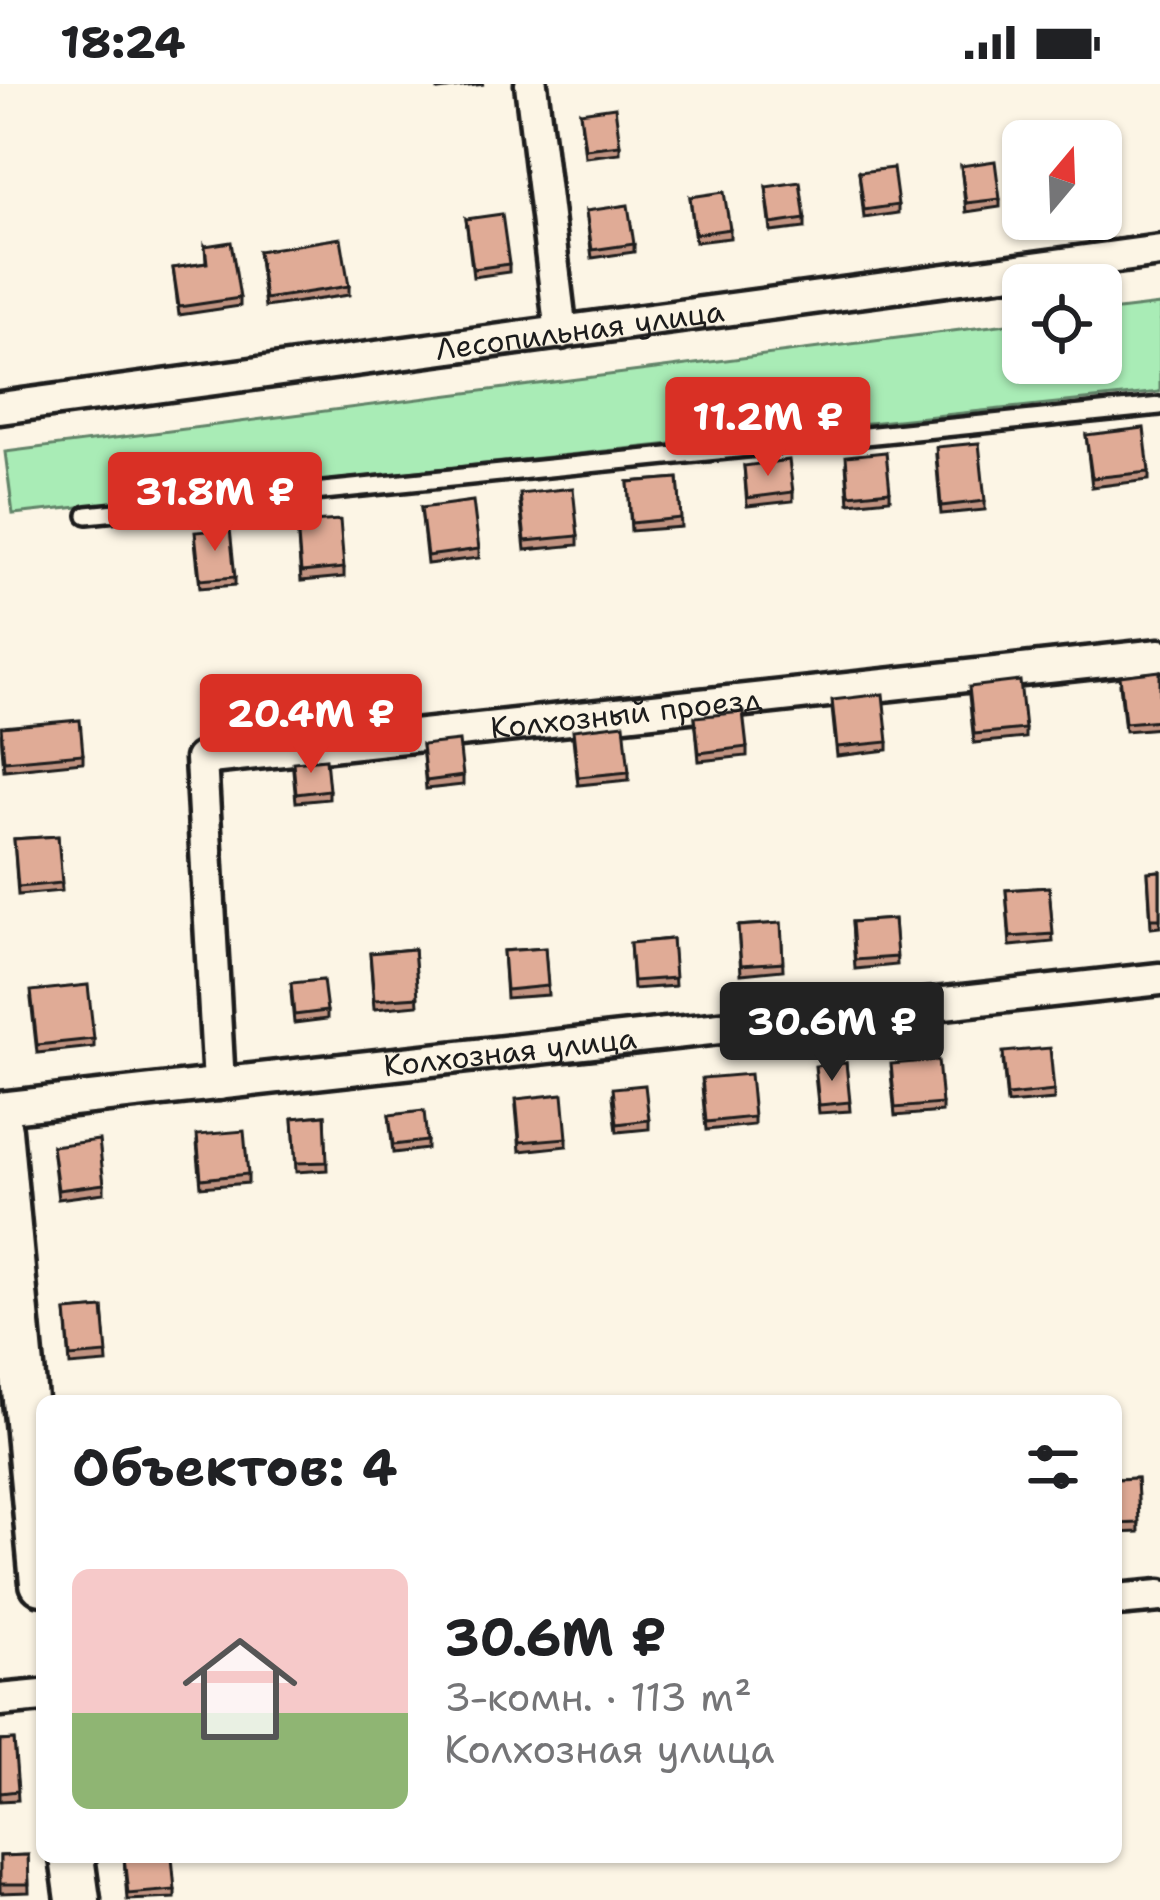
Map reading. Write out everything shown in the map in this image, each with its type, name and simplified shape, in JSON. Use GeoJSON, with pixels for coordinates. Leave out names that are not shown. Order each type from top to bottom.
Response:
{"type":"FeatureCollection","features":[{"type":"Feature","properties":{"kind":"street"},"geometry":{"type":"LineString","coordinates":[[531,84],[562,333]]}},
{"type":"Feature","properties":{"kind":"street","name":"Лесопильная улица"},"geometry":{"type":"LineString","coordinates":[[0,408],[1160,251]]}},
{"type":"Feature","properties":{"kind":"street","name":"Колхозный проезд"},"geometry":{"type":"LineString","coordinates":[[219,1084],[201,759],[1160,656]]}},
{"type":"Feature","properties":{"kind":"street","name":"Колхозная улица"},"geometry":{"type":"LineString","coordinates":[[0,1108],[1160,979]]}},
{"type":"Feature","properties":{"kind":"street"},"geometry":{"type":"LineString","coordinates":[[0,1130],[36,1518]]}},
{"type":"Feature","properties":{"kind":"street"},"geometry":{"type":"LineString","coordinates":[[1122,1599],[1160,1596]]}},
{"type":"Feature","properties":{"kind":"street"},"geometry":{"type":"LineString","coordinates":[[0,1700],[36,1697]]}},
{"type":"Feature","properties":{"kind":"street"},"geometry":{"type":"LineString","coordinates":[[73,1863],[78,1900]]}},
{"type":"Feature","properties":{"kind":"lane"},"geometry":{"type":"LineString","coordinates":[[87,515],[1160,406]]}},
{"type":"Feature","properties":{"kind":"green space"},"geometry":{"type":"Polygon","coordinates":[[[1160,305],[1160,392],[13,514],[5,452],[1002,325],[1002,384],[1122,384],[1122,310],[1160,305]]]}},
{"type":"Feature","properties":{"kind":"building"},"geometry":{"type":"Polygon","coordinates":[[[615,107],[620,145],[585,149],[580,112],[615,107]]]}},
{"type":"Feature","properties":{"kind":"building"},"geometry":{"type":"Polygon","coordinates":[[[995,161],[1000,199],[966,203],[961,166],[995,161]]]}},
{"type":"Feature","properties":{"kind":"building"},"geometry":{"type":"Polygon","coordinates":[[[893,168],[898,205],[864,210],[859,172],[893,168]]]}},
{"type":"Feature","properties":{"kind":"building"},"geometry":{"type":"Polygon","coordinates":[[[800,182],[805,219],[771,224],[766,187],[800,182]]]}},
{"type":"Feature","properties":{"kind":"building"},"geometry":{"type":"Polygon","coordinates":[[[724,192],[730,229],[695,234],[690,197],[724,192]]]}},
{"type":"Feature","properties":{"kind":"building"},"geometry":{"type":"Polygon","coordinates":[[[628,205],[634,244],[592,250],[586,211],[628,205]]]}},
{"type":"Feature","properties":{"kind":"building"},"geometry":{"type":"Polygon","coordinates":[[[502,214],[509,264],[473,269],[466,219],[502,214]]]}},
{"type":"Feature","properties":{"kind":"building"},"geometry":{"type":"Polygon","coordinates":[[[341,238],[349,286],[265,299],[258,251],[341,238]]]}},
{"type":"Feature","properties":{"kind":"building"},"geometry":{"type":"Polygon","coordinates":[[[231,242],[240,298],[179,307],[173,268],[207,263],[205,246],[231,242]]]}},
{"type":"Feature","properties":{"kind":"building"},"geometry":{"type":"Polygon","coordinates":[[[1144,428],[1149,472],[1092,478],[1086,435],[1144,428]]]}},
{"type":"Feature","properties":{"kind":"building"},"geometry":{"type":"Polygon","coordinates":[[[979,443],[985,501],[941,506],[936,447],[979,443]]]}},
{"type":"Feature","properties":{"kind":"building"},"geometry":{"type":"Polygon","coordinates":[[[886,452],[890,491],[849,495],[846,456],[886,452]]]}},
{"type":"Feature","properties":{"kind":"building"},"geometry":{"type":"Polygon","coordinates":[[[789,460],[793,492],[747,498],[744,466],[789,460]]]}},
{"type":"Feature","properties":{"kind":"building"},"geometry":{"type":"Polygon","coordinates":[[[678,478],[681,518],[631,523],[628,482],[678,478]]]}},
{"type":"Feature","properties":{"kind":"building"},"geometry":{"type":"Polygon","coordinates":[[[573,488],[578,536],[525,541],[520,494],[573,488]]]}},
{"type":"Feature","properties":{"kind":"building"},"geometry":{"type":"Polygon","coordinates":[[[473,501],[479,549],[427,556],[421,508],[473,501]]]}},
{"type":"Feature","properties":{"kind":"building"},"geometry":{"type":"Polygon","coordinates":[[[340,520],[344,568],[301,572],[297,523],[340,520]]]}},
{"type":"Feature","properties":{"kind":"building"},"geometry":{"type":"Polygon","coordinates":[[[230,529],[235,577],[200,580],[195,532],[230,529]]]}},
{"type":"Feature","properties":{"kind":"building"},"geometry":{"type":"Polygon","coordinates":[[[1160,671],[1160,720],[1125,723],[1120,676],[1160,671]]]}},
{"type":"Feature","properties":{"kind":"building"},"geometry":{"type":"Polygon","coordinates":[[[1020,681],[1025,729],[974,734],[969,687],[1020,681]]]}},
{"type":"Feature","properties":{"kind":"building"},"geometry":{"type":"Polygon","coordinates":[[[883,694],[888,742],[837,747],[832,700],[883,694]]]}},
{"type":"Feature","properties":{"kind":"building"},"geometry":{"type":"Polygon","coordinates":[[[743,712],[747,747],[699,753],[695,717],[743,712]]]}},
{"type":"Feature","properties":{"kind":"building"},"geometry":{"type":"Polygon","coordinates":[[[80,720],[83,754],[4,761],[1,727],[80,720]]]}},
{"type":"Feature","properties":{"kind":"building"},"geometry":{"type":"Polygon","coordinates":[[[624,724],[629,772],[578,777],[573,730],[624,724]]]}},
{"type":"Feature","properties":{"kind":"building"},"geometry":{"type":"Polygon","coordinates":[[[459,741],[463,776],[426,781],[422,745],[459,741]]]}},
{"type":"Feature","properties":{"kind":"building"},"geometry":{"type":"Polygon","coordinates":[[[326,759],[329,790],[296,794],[293,762],[326,759]]]}},
{"type":"Feature","properties":{"kind":"building"},"geometry":{"type":"Polygon","coordinates":[[[58,836],[62,883],[18,887],[14,839],[58,836]]]}},
{"type":"Feature","properties":{"kind":"building"},"geometry":{"type":"Polygon","coordinates":[[[1160,871],[1160,919],[1151,919],[1148,872],[1160,871]]]}},
{"type":"Feature","properties":{"kind":"building"},"geometry":{"type":"Polygon","coordinates":[[[1049,887],[1053,934],[1010,937],[1006,890],[1049,887]]]}},
{"type":"Feature","properties":{"kind":"building"},"geometry":{"type":"Polygon","coordinates":[[[894,919],[897,957],[855,960],[852,922],[894,919]]]}},
{"type":"Feature","properties":{"kind":"building"},"geometry":{"type":"Polygon","coordinates":[[[781,923],[783,962],[741,965],[738,926],[781,923]]]}},
{"type":"Feature","properties":{"kind":"building"},"geometry":{"type":"Polygon","coordinates":[[[672,939],[675,978],[633,981],[630,943],[672,939]]]}},
{"type":"Feature","properties":{"kind":"building"},"geometry":{"type":"Polygon","coordinates":[[[545,948],[548,986],[506,990],[503,951],[545,948]]]}},
{"type":"Feature","properties":{"kind":"building"},"geometry":{"type":"Polygon","coordinates":[[[414,949],[418,997],[374,1000],[370,953],[414,949]]]}},
{"type":"Feature","properties":{"kind":"building"},"geometry":{"type":"Polygon","coordinates":[[[323,980],[327,1011],[294,1015],[291,983],[323,980]]]}},
{"type":"Feature","properties":{"kind":"building"},"geometry":{"type":"Polygon","coordinates":[[[88,985],[94,1039],[37,1045],[31,991],[88,985]]]}},
{"type":"Feature","properties":{"kind":"building"},"geometry":{"type":"Polygon","coordinates":[[[1050,1048],[1054,1091],[1007,1096],[1003,1052],[1050,1048]]]}},
{"type":"Feature","properties":{"kind":"building"},"geometry":{"type":"Polygon","coordinates":[[[938,1060],[942,1104],[895,1108],[891,1064],[938,1060]]]}},
{"type":"Feature","properties":{"kind":"building"},"geometry":{"type":"Polygon","coordinates":[[[846,1063],[850,1102],[819,1105],[815,1066],[846,1063]]]}},
{"type":"Feature","properties":{"kind":"building"},"geometry":{"type":"Polygon","coordinates":[[[750,1074],[754,1117],[706,1122],[702,1078],[750,1074]]]}},
{"type":"Feature","properties":{"kind":"building"},"geometry":{"type":"Polygon","coordinates":[[[645,1085],[649,1120],[617,1124],[613,1088],[645,1085]]]}},
{"type":"Feature","properties":{"kind":"building"},"geometry":{"type":"Polygon","coordinates":[[[563,1094],[567,1138],[520,1142],[516,1099],[563,1094]]]}},
{"type":"Feature","properties":{"kind":"building"},"geometry":{"type":"Polygon","coordinates":[[[424,1111],[427,1141],[393,1145],[389,1115],[424,1111]]]}},
{"type":"Feature","properties":{"kind":"building"},"geometry":{"type":"Polygon","coordinates":[[[325,1115],[327,1162],[296,1163],[293,1118],[325,1115]]]}},
{"type":"Feature","properties":{"kind":"building"},"geometry":{"type":"Polygon","coordinates":[[[244,1131],[248,1174],[201,1179],[197,1135],[244,1131]]]}},
{"type":"Feature","properties":{"kind":"building"},"geometry":{"type":"Polygon","coordinates":[[[99,1140],[104,1184],[58,1190],[52,1146],[99,1140]]]}},
{"type":"Feature","properties":{"kind":"building"},"geometry":{"type":"Polygon","coordinates":[[[103,1308],[107,1354],[70,1357],[66,1311],[103,1308]]]}},
{"type":"Feature","properties":{"kind":"building"},"geometry":{"type":"Polygon","coordinates":[[[1137,1478],[1139,1523],[1122,1524],[1122,1479],[1137,1478]]]}},
{"type":"Feature","properties":{"kind":"building"},"geometry":{"type":"Polygon","coordinates":[[[14,1740],[18,1791],[0,1793],[0,1741],[14,1740]]]}},
{"type":"Feature","properties":{"kind":"building"},"geometry":{"type":"Polygon","coordinates":[[[28,1855],[29,1884],[0,1884],[0,1856],[28,1855]]]}},
{"type":"Feature","properties":{"kind":"building"},"geometry":{"type":"Polygon","coordinates":[[[125,1863],[173,1863],[175,1890],[128,1894],[125,1863]]]}}]}
